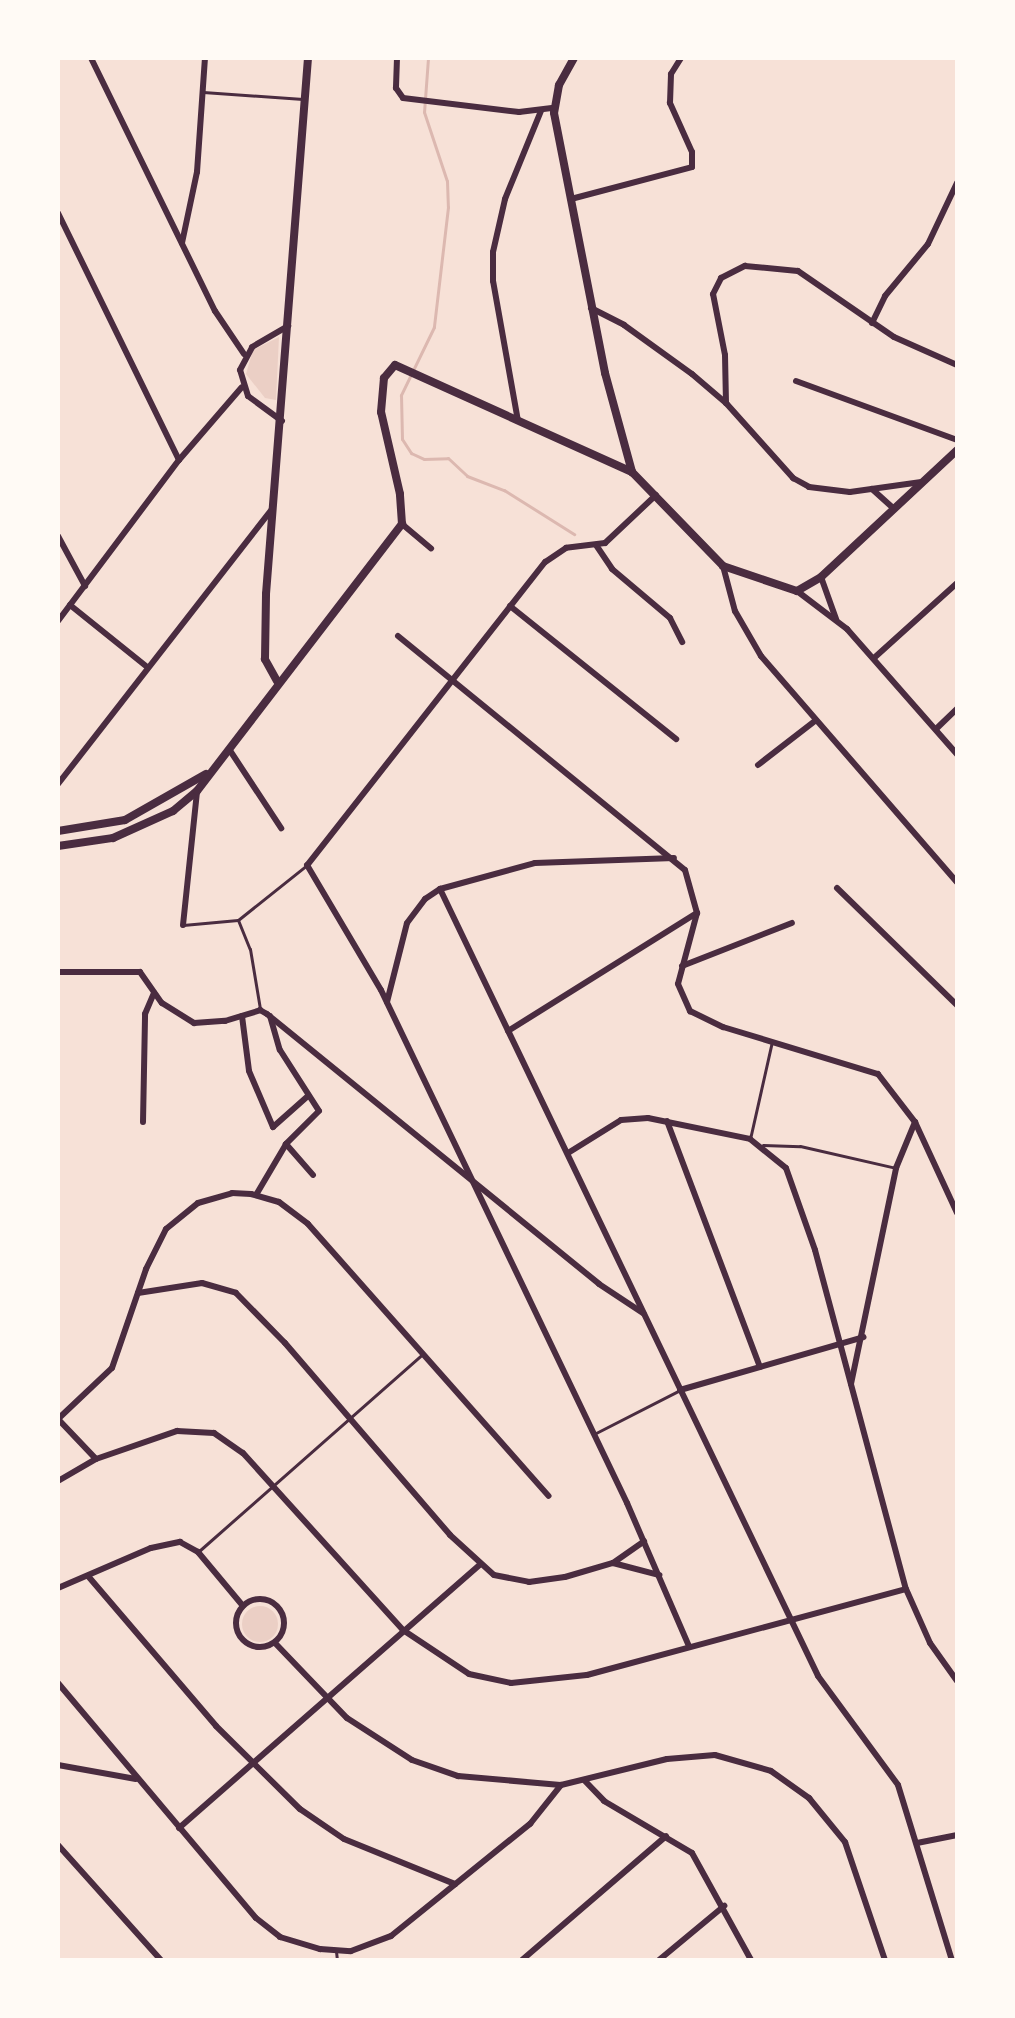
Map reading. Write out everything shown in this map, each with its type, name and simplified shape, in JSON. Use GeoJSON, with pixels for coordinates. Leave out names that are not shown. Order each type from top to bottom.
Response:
{"type":"FeatureCollection","features":[{"type":"Feature","properties":{"kind":"street"},"geometry":{"type":"LineString","coordinates":[[58,621],[179,460],[242,387],[244,354],[215,311],[91,58]]}},
{"type":"Feature","properties":{"kind":"street"},"geometry":{"type":"LineString","coordinates":[[182,243],[197,172],[205,58]]}},
{"type":"Feature","properties":{"kind":"street"},"geometry":{"type":"LineString","coordinates":[[277,681],[265,659],[272,509],[282,421],[308,58]]}},
{"type":"Feature","properties":{"kind":"street"},"geometry":{"type":"LineString","coordinates":[[397,58],[399,94],[416,101],[541,111],[554,108]]}},
{"type":"Feature","properties":{"kind":"street"},"geometry":{"type":"LineString","coordinates":[[574,58],[559,85],[554,108],[591,308],[632,472]]}},
{"type":"Feature","properties":{"kind":"street"},"geometry":{"type":"LineString","coordinates":[[571,199],[692,167],[692,152],[670,103],[671,74],[681,58]]}},
{"type":"Feature","properties":{"kind":"street"},"geometry":{"type":"LineString","coordinates":[[518,421],[493,281],[493,252],[505,199],[541,111]]}},
{"type":"Feature","properties":{"kind":"street"},"geometry":{"type":"LineString","coordinates":[[872,323],[885,296],[919,257],[957,183]]}},
{"type":"Feature","properties":{"kind":"street"},"geometry":{"type":"LineString","coordinates":[[947,206],[957,210]]}},
{"type":"Feature","properties":{"kind":"street"},"geometry":{"type":"LineString","coordinates":[[58,213],[179,460]]}},
{"type":"Feature","properties":{"kind":"street"},"geometry":{"type":"LineString","coordinates":[[726,403],[725,355],[713,294],[728,272],[762,265],[798,271],[913,348],[957,365]]}},
{"type":"Feature","properties":{"kind":"street"},"geometry":{"type":"LineString","coordinates":[[591,308],[650,342],[726,403],[793,478],[826,492],[921,482]]}},
{"type":"Feature","properties":{"kind":"street"},"geometry":{"type":"LineString","coordinates":[[244,354],[288,326]]}},
{"type":"Feature","properties":{"kind":"street"},"geometry":{"type":"LineString","coordinates":[[431,548],[402,524],[381,412],[384,378],[401,364],[632,472],[723,566],[797,591],[836,619],[957,754]]}},
{"type":"Feature","properties":{"kind":"street"},"geometry":{"type":"LineString","coordinates":[[796,381],[957,440]]}},
{"type":"Feature","properties":{"kind":"street"},"geometry":{"type":"LineString","coordinates":[[242,387],[282,421]]}},
{"type":"Feature","properties":{"kind":"street"},"geometry":{"type":"LineString","coordinates":[[797,591],[821,577],[957,450]]}},
{"type":"Feature","properties":{"kind":"street"},"geometry":{"type":"LineString","coordinates":[[872,489],[893,508]]}},
{"type":"Feature","properties":{"kind":"street"},"geometry":{"type":"LineString","coordinates":[[656,495],[596,545],[556,553],[510,606],[307,865],[387,1002],[468,1177],[594,1434],[689,1646]]}},
{"type":"Feature","properties":{"kind":"street"},"geometry":{"type":"LineString","coordinates":[[58,784],[146,666],[272,509]]}},
{"type":"Feature","properties":{"kind":"street"},"geometry":{"type":"LineString","coordinates":[[59,829],[133,817],[206,773],[229,749],[277,681],[402,524]]}},
{"type":"Feature","properties":{"kind":"street"},"geometry":{"type":"LineString","coordinates":[[58,536],[85,586]]}},
{"type":"Feature","properties":{"kind":"street"},"geometry":{"type":"LineString","coordinates":[[596,545],[612,569],[670,618],[682,642]]}},
{"type":"Feature","properties":{"kind":"street"},"geometry":{"type":"LineString","coordinates":[[723,566],[729,598],[751,642],[957,882]]}},
{"type":"Feature","properties":{"kind":"street"},"geometry":{"type":"LineString","coordinates":[[821,577],[836,619]]}},
{"type":"Feature","properties":{"kind":"street"},"geometry":{"type":"LineString","coordinates":[[874,658],[957,583]]}},
{"type":"Feature","properties":{"kind":"street"},"geometry":{"type":"LineString","coordinates":[[70,605],[146,666]]}},
{"type":"Feature","properties":{"kind":"street"},"geometry":{"type":"LineString","coordinates":[[510,606],[676,739]]}},
{"type":"Feature","properties":{"kind":"street"},"geometry":{"type":"LineString","coordinates":[[398,636],[674,858],[692,886],[697,913],[678,993],[690,1011],[723,1027],[878,1074],[915,1122],[957,1213]]}},
{"type":"Feature","properties":{"kind":"street"},"geometry":{"type":"LineString","coordinates":[[936,729],[957,709]]}},
{"type":"Feature","properties":{"kind":"street"},"geometry":{"type":"LineString","coordinates":[[758,765],[816,720]]}},
{"type":"Feature","properties":{"kind":"street"},"geometry":{"type":"LineString","coordinates":[[229,749],[281,828]]}},
{"type":"Feature","properties":{"kind":"street"},"geometry":{"type":"LineString","coordinates":[[183,925],[197,791],[206,773]]}},
{"type":"Feature","properties":{"kind":"street"},"geometry":{"type":"LineString","coordinates":[[58,846],[113,838],[173,811],[197,791]]}},
{"type":"Feature","properties":{"kind":"street"},"geometry":{"type":"LineString","coordinates":[[387,1002],[407,923],[425,899],[440,889],[535,863],[674,858]]}},
{"type":"Feature","properties":{"kind":"street"},"geometry":{"type":"LineString","coordinates":[[837,888],[957,1005]]}},
{"type":"Feature","properties":{"kind":"street"},"geometry":{"type":"LineString","coordinates":[[440,889],[832,1701],[898,1785],[952,1960]]}},
{"type":"Feature","properties":{"kind":"street"},"geometry":{"type":"LineString","coordinates":[[508,1031],[697,913]]}},
{"type":"Feature","properties":{"kind":"street"},"geometry":{"type":"LineString","coordinates":[[682,966],[792,923]]}},
{"type":"Feature","properties":{"kind":"street"},"geometry":{"type":"LineString","coordinates":[[58,972],[132,970],[146,977],[154,993],[194,1023],[242,1016],[260,1010],[614,1296],[643,1313]]}},
{"type":"Feature","properties":{"kind":"street"},"geometry":{"type":"LineString","coordinates":[[143,1122],[145,1014],[154,993]]}},
{"type":"Feature","properties":{"kind":"street"},"geometry":{"type":"LineString","coordinates":[[242,1016],[249,1071],[273,1127],[308,1096]]}},
{"type":"Feature","properties":{"kind":"street"},"geometry":{"type":"LineString","coordinates":[[256,1195],[286,1144],[319,1111],[280,1050],[270,1016]]}},
{"type":"Feature","properties":{"kind":"street"},"geometry":{"type":"LineString","coordinates":[[568,1153],[621,1120],[667,1121],[750,1139],[763,1145],[795,1186],[906,1589],[923,1632],[957,1681]]}},
{"type":"Feature","properties":{"kind":"street"},"geometry":{"type":"LineString","coordinates":[[667,1121],[760,1367]]}},
{"type":"Feature","properties":{"kind":"street"},"geometry":{"type":"LineString","coordinates":[[851,1384],[864,1337],[896,1168],[915,1122]]}},
{"type":"Feature","properties":{"kind":"street"},"geometry":{"type":"LineString","coordinates":[[286,1144],[313,1175]]}},
{"type":"Feature","properties":{"kind":"street"},"geometry":{"type":"LineString","coordinates":[[96,1459],[58,1419],[112,1368],[153,1251],[182,1213],[232,1193],[256,1195],[293,1209],[549,1496]]}},
{"type":"Feature","properties":{"kind":"street"},"geometry":{"type":"LineString","coordinates":[[138,1293],[202,1283],[236,1293],[479,1565],[494,1575],[529,1582],[613,1563],[644,1541]]}},
{"type":"Feature","properties":{"kind":"street"},"geometry":{"type":"LineString","coordinates":[[680,1390],[864,1337]]}},
{"type":"Feature","properties":{"kind":"street"},"geometry":{"type":"LineString","coordinates":[[58,1481],[96,1459],[177,1431],[201,1429],[228,1441],[272,1484],[403,1630],[469,1674],[511,1683],[562,1680],[906,1589]]}},
{"type":"Feature","properties":{"kind":"street"},"geometry":{"type":"LineString","coordinates":[[58,1588],[167,1543],[180,1542],[198,1552],[243,1606]]}},
{"type":"Feature","properties":{"kind":"street"},"geometry":{"type":"LineString","coordinates":[[613,1563],[659,1575]]}},
{"type":"Feature","properties":{"kind":"street"},"geometry":{"type":"LineString","coordinates":[[179,1828],[479,1565]]}},
{"type":"Feature","properties":{"kind":"street"},"geometry":{"type":"LineString","coordinates":[[88,1576],[251,1762],[300,1809],[344,1839],[455,1884]]}},
{"type":"Feature","properties":{"kind":"street"},"geometry":{"type":"LineString","coordinates":[[261,1598],[279,1607],[285,1626],[275,1643],[255,1647],[239,1635],[237,1614],[243,1606],[261,1598]]}},
{"type":"Feature","properties":{"kind":"street"},"geometry":{"type":"LineString","coordinates":[[275,1643],[326,1698],[378,1740],[438,1770],[500,1783],[561,1785],[667,1759],[715,1755],[756,1763],[790,1781],[845,1842],[885,1960]]}},
{"type":"Feature","properties":{"kind":"street"},"geometry":{"type":"LineString","coordinates":[[58,1683],[256,1918],[280,1937],[336,1951],[370,1946],[391,1936],[530,1824],[561,1785]]}},
{"type":"Feature","properties":{"kind":"street"},"geometry":{"type":"LineString","coordinates":[[58,1765],[136,1779]]}},
{"type":"Feature","properties":{"kind":"street"},"geometry":{"type":"LineString","coordinates":[[585,1781],[604,1801],[692,1853],[724,1906],[751,1960]]}},
{"type":"Feature","properties":{"kind":"street"},"geometry":{"type":"LineString","coordinates":[[917,1843],[957,1835]]}},
{"type":"Feature","properties":{"kind":"street"},"geometry":{"type":"LineString","coordinates":[[522,1960],[666,1836]]}},
{"type":"Feature","properties":{"kind":"street"},"geometry":{"type":"LineString","coordinates":[[58,1845],[161,1960]]}},
{"type":"Feature","properties":{"kind":"street"},"geometry":{"type":"LineString","coordinates":[[659,1960],[724,1906]]}},
{"type":"Feature","properties":{"kind":"lane"},"geometry":{"type":"LineString","coordinates":[[203,92],[303,99]]}},
{"type":"Feature","properties":{"kind":"lane"},"geometry":{"type":"LineString","coordinates":[[183,925],[238,920],[307,865]]}},
{"type":"Feature","properties":{"kind":"lane"},"geometry":{"type":"LineString","coordinates":[[238,920],[250,949],[260,1010]]}},
{"type":"Feature","properties":{"kind":"lane"},"geometry":{"type":"LineString","coordinates":[[750,1139],[772,1041]]}},
{"type":"Feature","properties":{"kind":"lane"},"geometry":{"type":"LineString","coordinates":[[763,1145],[816,1149],[896,1168]]}},
{"type":"Feature","properties":{"kind":"lane"},"geometry":{"type":"LineString","coordinates":[[198,1552],[424,1353]]}},
{"type":"Feature","properties":{"kind":"lane"},"geometry":{"type":"LineString","coordinates":[[594,1434],[680,1390]]}},
{"type":"Feature","properties":{"kind":"lane"},"geometry":{"type":"LineString","coordinates":[[336,1951],[337,1960]]}},
{"type":"Feature","properties":{"kind":"shaded area"},"geometry":{"type":"Polygon","coordinates":[[[279,337],[276,400],[265,398],[246,374],[253,350],[279,337]]]}},
{"type":"Feature","properties":{"kind":"shaded area"},"geometry":{"type":"Polygon","coordinates":[[[260,1606],[273,1611],[278,1624],[273,1637],[260,1642],[247,1637],[242,1624],[247,1611],[260,1606]]]}},
{"type":"Feature","properties":{"kind":"waterway"},"geometry":{"type":"LineString","coordinates":[[428,58],[424,112],[447,181],[448,207],[434,327],[401,395],[402,439],[411,453],[424,459],[448,458],[467,476],[504,490],[574,534]]}}]}
